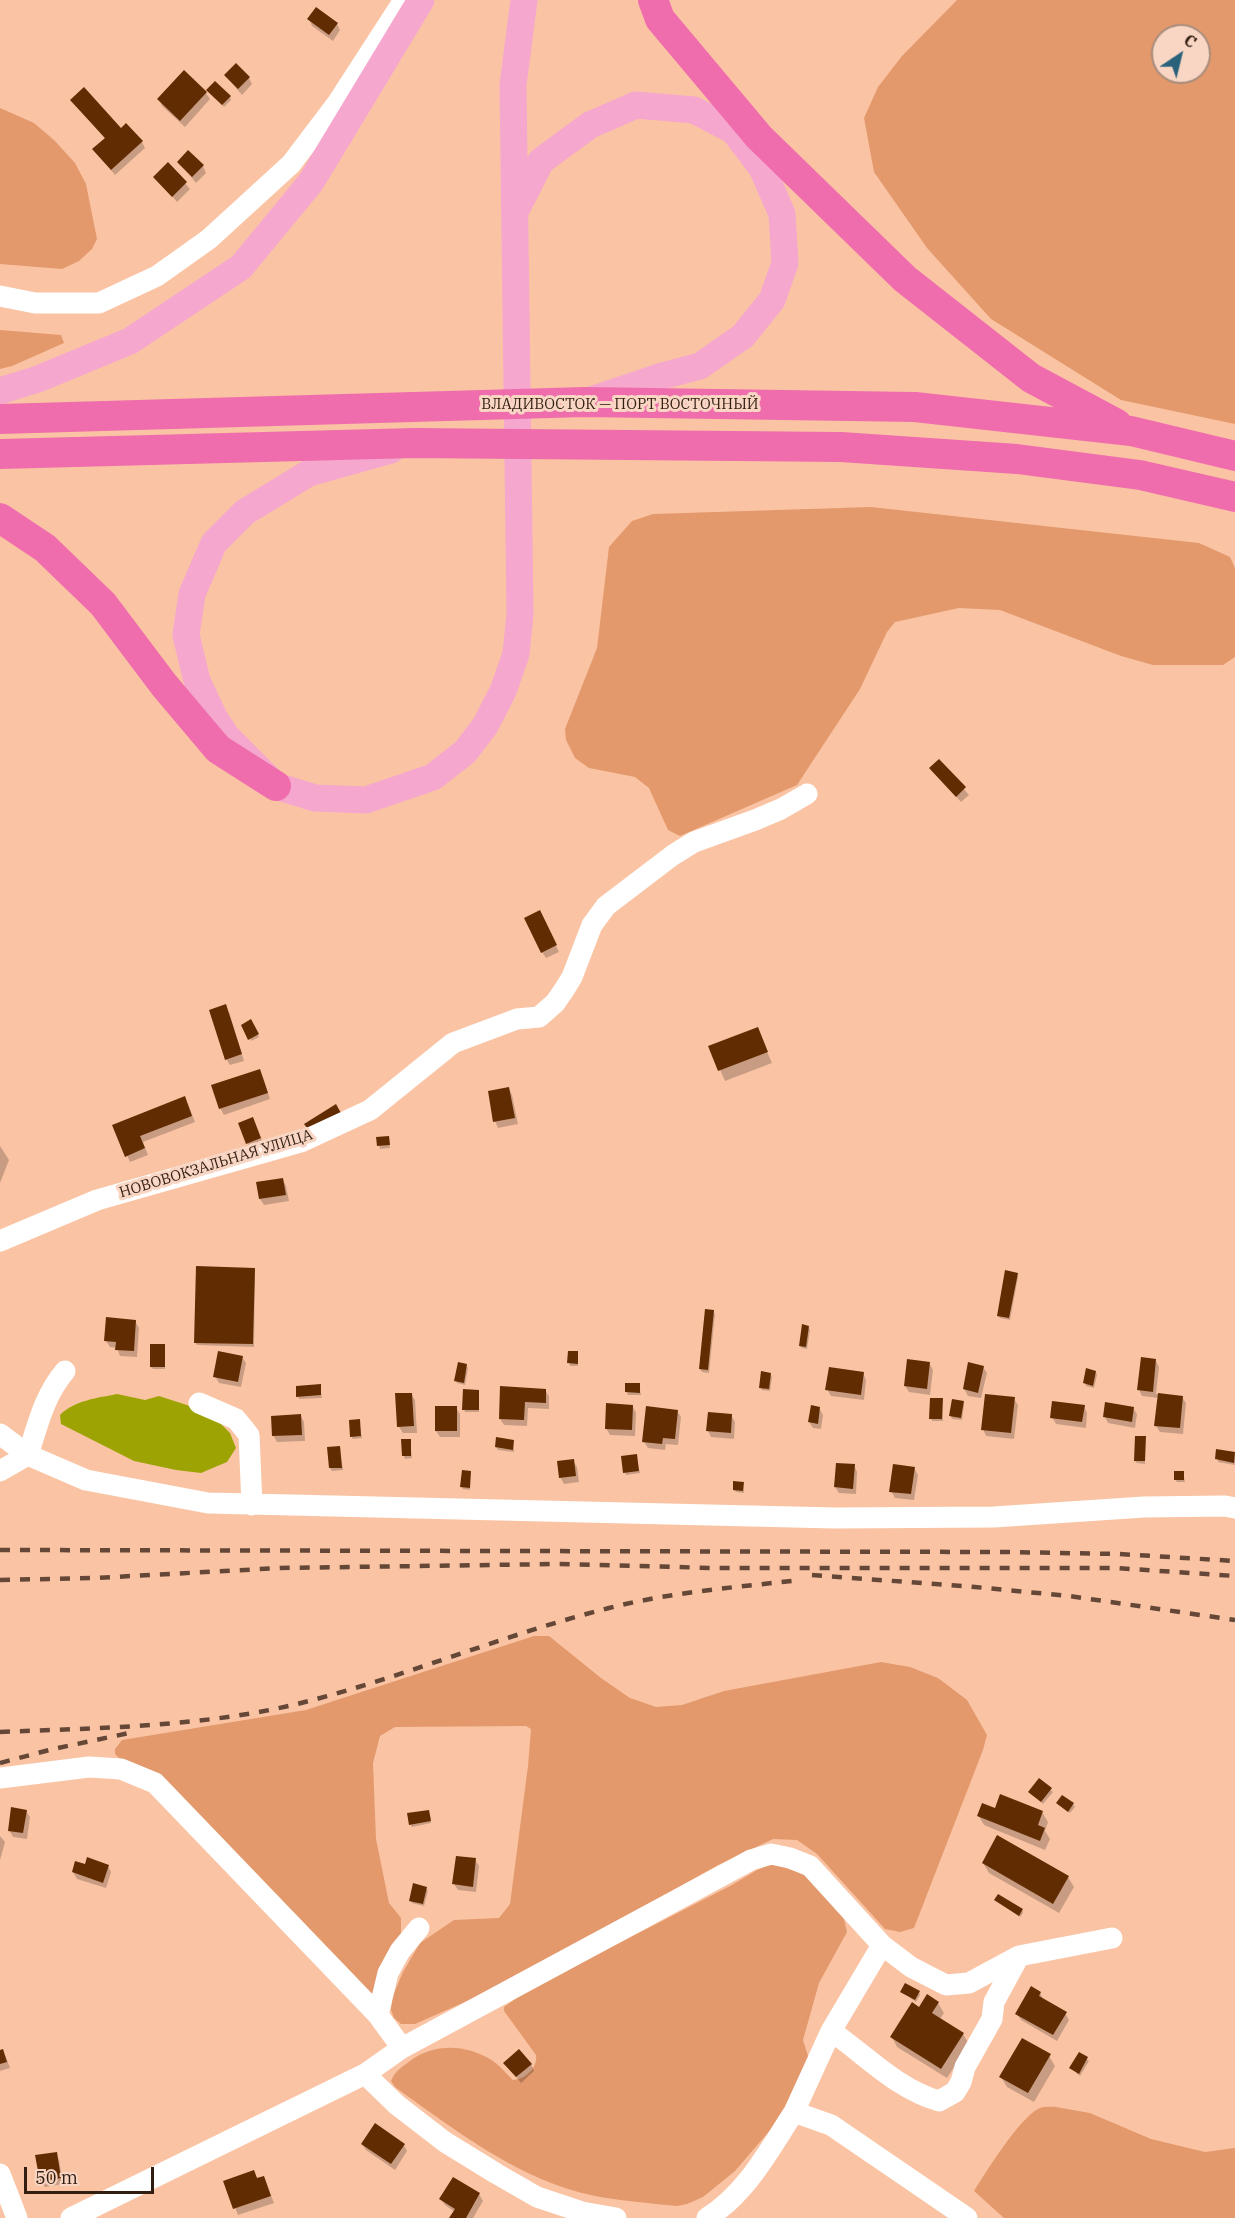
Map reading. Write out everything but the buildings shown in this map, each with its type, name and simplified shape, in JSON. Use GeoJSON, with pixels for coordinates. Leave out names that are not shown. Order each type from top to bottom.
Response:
{"type":"FeatureCollection","features":[{"type":"Feature","properties":{"kind":"highway"},"geometry":{"type":"LineString","coordinates":[[653,0],[660,19],[759,137],[905,279],[1031,378],[1131,431]]}},
{"type":"Feature","properties":{"kind":"highway","name":"ВЛАДИВОСТОК — ПОРТ ВОСТОЧНЫЙ"},"geometry":{"type":"LineString","coordinates":[[0,419],[585,402],[915,407],[1131,431],[1235,456]]}},
{"type":"Feature","properties":{"kind":"highway"},"geometry":{"type":"LineString","coordinates":[[0,454],[414,443],[864,448],[1017,459],[1129,473],[1235,497]]}},
{"type":"Feature","properties":{"kind":"highway"},"geometry":{"type":"LineString","coordinates":[[0,518],[45,548],[103,604],[164,685],[218,748],[276,786]]}},
{"type":"Feature","properties":{"kind":"main road"},"geometry":{"type":"LineString","coordinates":[[0,391],[38,379],[130,341],[241,267],[311,182],[421,0]]}},
{"type":"Feature","properties":{"kind":"main road"},"geometry":{"type":"LineString","coordinates":[[414,443],[309,473],[245,512],[214,543],[192,594],[186,636],[197,681],[214,719],[228,738],[276,786],[315,798],[366,800],[434,777],[465,752],[485,726],[499,700],[516,654],[520,614],[513,86],[524,0]]}},
{"type":"Feature","properties":{"kind":"main road"},"geometry":{"type":"LineString","coordinates":[[514,214],[542,161],[590,124],[636,105],[694,110],[734,131],[762,168],[782,214],[785,263],[772,300],[743,336],[700,366],[662,376],[585,402]]}},
{"type":"Feature","properties":{"kind":"street"},"geometry":{"type":"LineString","coordinates":[[0,296],[35,303],[99,303],[157,276],[209,239],[291,164],[338,102],[404,0]]}},
{"type":"Feature","properties":{"kind":"street","name":"НОВОВОКЗАЛЬНАЯ УЛИЦА"},"geometry":{"type":"LineString","coordinates":[[0,1241],[97,1200],[302,1142],[370,1110],[453,1043],[517,1019],[539,1017],[555,1003],[572,977],[592,925],[606,906],[694,842],[781,809],[807,794]]}},
{"type":"Feature","properties":{"kind":"street"},"geometry":{"type":"LineString","coordinates":[[0,1472],[28,1455],[43,1405],[52,1386],[65,1371]]}},
{"type":"Feature","properties":{"kind":"street"},"geometry":{"type":"LineString","coordinates":[[199,1403],[236,1419],[249,1435],[252,1505]]}},
{"type":"Feature","properties":{"kind":"street"},"geometry":{"type":"LineString","coordinates":[[0,1434],[28,1455],[86,1480],[208,1503],[835,1518],[994,1516],[1144,1507],[1225,1506],[1235,1508]]}},
{"type":"Feature","properties":{"kind":"street"},"geometry":{"type":"LineString","coordinates":[[0,1778],[89,1767],[121,1769],[155,1783],[378,2015],[402,2048]]}},
{"type":"Feature","properties":{"kind":"street"},"geometry":{"type":"LineString","coordinates":[[71,2218],[365,2074],[402,2048],[751,1860],[771,1854],[810,1866],[882,1946],[911,1967],[946,1985],[969,1983],[1019,1956],[1112,1938]]}},
{"type":"Feature","properties":{"kind":"street"},"geometry":{"type":"LineString","coordinates":[[378,2015],[388,1973],[400,1951],[418,1928]]}},
{"type":"Feature","properties":{"kind":"street"},"geometry":{"type":"LineString","coordinates":[[707,2218],[720,2210],[746,2184],[794,2112],[831,2031],[882,1946]]}},
{"type":"Feature","properties":{"kind":"street"},"geometry":{"type":"LineString","coordinates":[[831,2031],[893,2079],[921,2096],[939,2101],[955,2092],[961,2082],[965,2067],[992,2019],[994,2002],[1019,1956]]}},
{"type":"Feature","properties":{"kind":"street"},"geometry":{"type":"LineString","coordinates":[[365,2074],[397,2105],[437,2136],[537,2197],[582,2212],[616,2218]]}},
{"type":"Feature","properties":{"kind":"street"},"geometry":{"type":"LineString","coordinates":[[794,2112],[831,2126],[967,2218]]}},
{"type":"Feature","properties":{"kind":"street"},"geometry":{"type":"LineString","coordinates":[[0,2174],[17,2218]]}},
{"type":"Feature","properties":{"kind":"shaded area"},"geometry":{"type":"Polygon","coordinates":[[[957,0],[1235,0],[1235,424],[1121,400],[991,319],[927,248],[874,172],[864,118],[878,87],[902,56],[957,0]]]}},
{"type":"Feature","properties":{"kind":"shaded area"},"geometry":{"type":"Polygon","coordinates":[[[0,108],[34,123],[54,140],[75,163],[86,184],[97,239],[92,249],[79,261],[62,269],[0,264],[0,108]]]}},
{"type":"Feature","properties":{"kind":"shaded area"},"geometry":{"type":"Polygon","coordinates":[[[0,330],[61,335],[64,343],[0,369],[0,330]]]}},
{"type":"Feature","properties":{"kind":"shaded area"},"geometry":{"type":"Polygon","coordinates":[[[871,507],[1199,543],[1230,557],[1235,568],[1235,657],[1223,665],[1153,665],[1121,656],[1000,610],[959,608],[895,622],[887,632],[860,689],[797,785],[680,836],[668,830],[649,788],[635,777],[589,768],[575,758],[566,740],[565,729],[597,648],[609,547],[632,521],[653,514],[871,507]]]}},
{"type":"Feature","properties":{"kind":"shaded area"},"geometry":{"type":"Polygon","coordinates":[[[117,1394],[145,1400],[159,1396],[193,1407],[218,1421],[230,1433],[236,1448],[227,1462],[201,1473],[176,1470],[134,1461],[61,1424],[60,1415],[73,1406],[87,1400],[117,1394]]]}},
{"type":"Feature","properties":{"kind":"shaded area"},"geometry":{"type":"Polygon","coordinates":[[[534,1636],[549,1636],[630,1698],[656,1707],[682,1705],[724,1691],[881,1662],[910,1667],[938,1678],[967,1700],[987,1735],[914,1928],[900,1932],[885,1929],[817,1854],[797,1840],[773,1839],[718,1865],[508,1983],[415,2024],[401,2024],[394,2018],[391,2010],[392,1998],[403,1972],[420,1943],[454,1920],[499,1918],[510,1904],[531,1729],[526,1726],[395,1727],[380,1736],[373,1763],[376,1839],[389,1903],[401,1918],[401,1934],[372,1994],[369,1994],[115,1754],[115,1749],[122,1740],[306,1710],[534,1636]]]}},
{"type":"Feature","properties":{"kind":"shaded area"},"geometry":{"type":"Polygon","coordinates":[[[772,1864],[804,1873],[844,1919],[847,1932],[819,1983],[803,2040],[809,2059],[790,2107],[735,2171],[703,2197],[677,2206],[605,2198],[567,2189],[541,2179],[489,2152],[395,2087],[391,2081],[399,2070],[420,2055],[451,2048],[483,2055],[496,2063],[513,2080],[522,2078],[533,2068],[536,2055],[504,2011],[504,2007],[528,1990],[772,1864]]]}},
{"type":"Feature","properties":{"kind":"shaded area"},"geometry":{"type":"Polygon","coordinates":[[[1056,2107],[1090,2113],[1151,2139],[1205,2152],[1235,2148],[1235,2218],[1004,2218],[974,2191],[1022,2123],[1038,2109],[1056,2107]]]}},
{"type":"Feature","properties":{"kind":"railway"},"geometry":{"type":"LineString","coordinates":[[0,1550],[1006,1552],[1119,1554],[1235,1561]]}},
{"type":"Feature","properties":{"kind":"railway"},"geometry":{"type":"LineString","coordinates":[[0,1580],[95,1578],[280,1568],[558,1564],[714,1568],[1116,1568],[1235,1576]]}},
{"type":"Feature","properties":{"kind":"railway"},"geometry":{"type":"LineString","coordinates":[[812,1575],[1069,1596],[1235,1620]]}},
{"type":"Feature","properties":{"kind":"railway"},"geometry":{"type":"LineString","coordinates":[[0,1732],[110,1728],[221,1718],[257,1712],[333,1694],[569,1619],[633,1602],[801,1580]]}},
{"type":"Feature","properties":{"kind":"railway"},"geometry":{"type":"LineString","coordinates":[[0,1763],[134,1732]]}}]}
